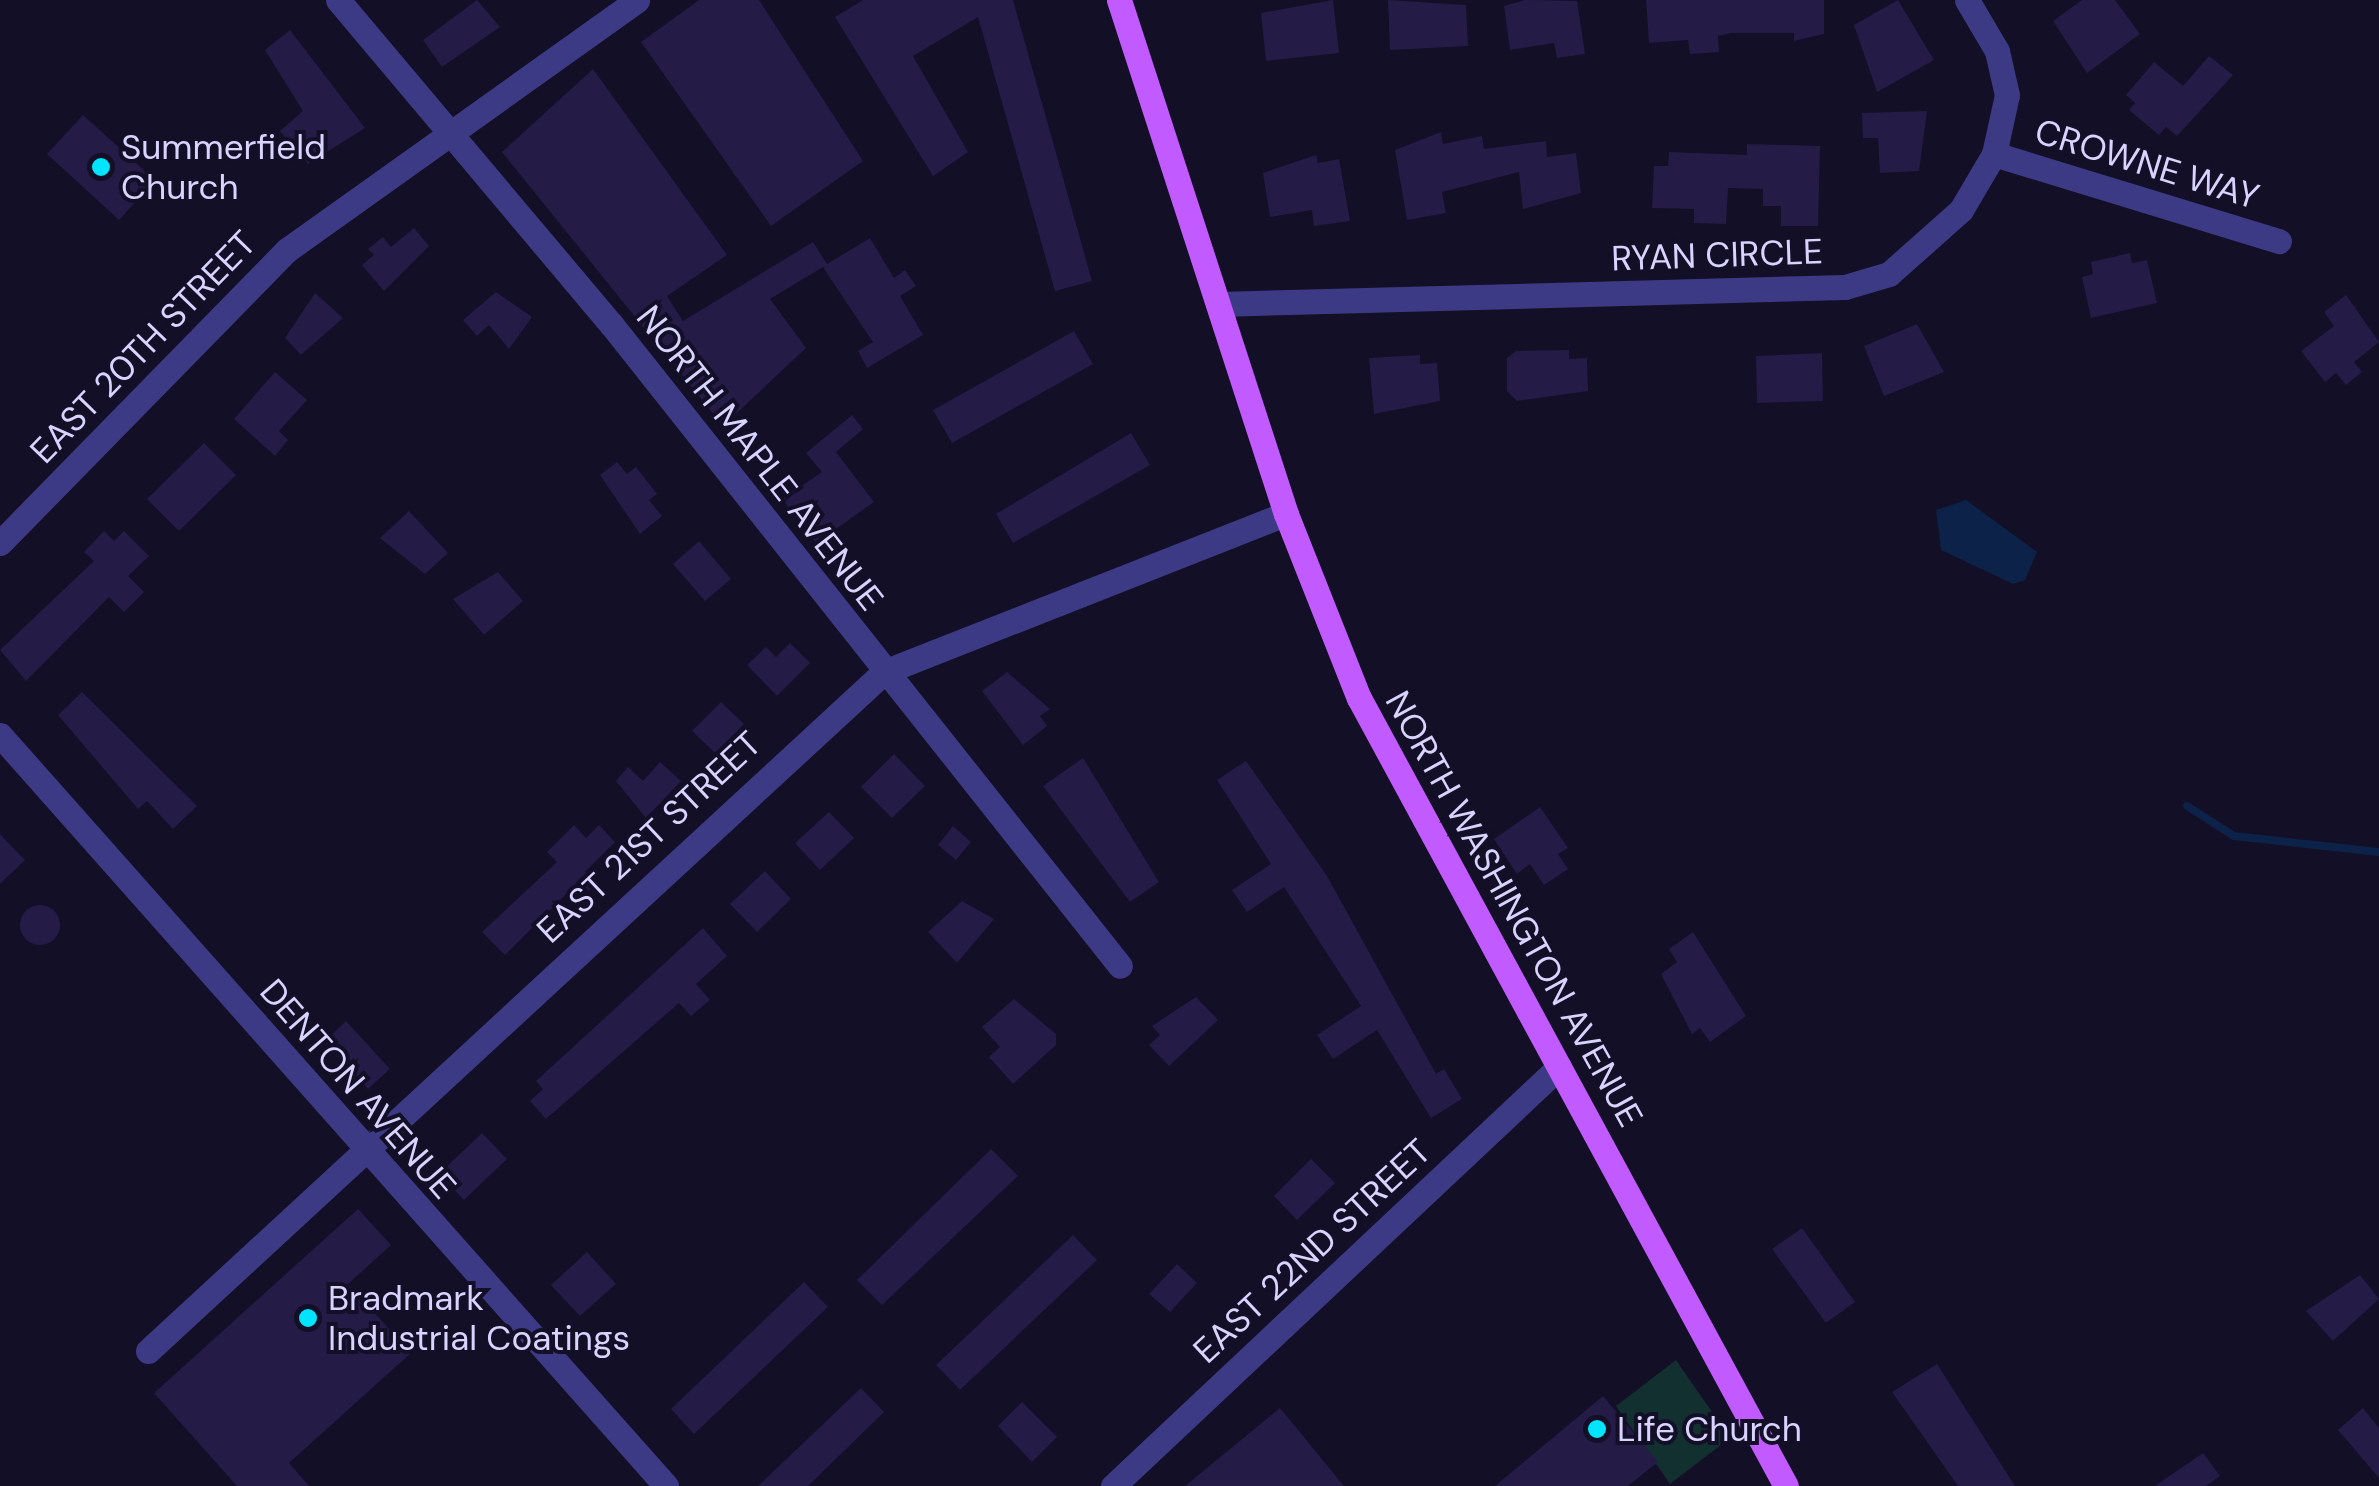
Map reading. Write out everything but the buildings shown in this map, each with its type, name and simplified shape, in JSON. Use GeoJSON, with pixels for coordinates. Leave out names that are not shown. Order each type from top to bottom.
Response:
{"type":"FeatureCollection","features":[{"type":"Feature","properties":{"kind":"main road","name":"NORTH WASHINGTON AVENUE"},"geometry":{"type":"LineString","coordinates":[[1119,0],[1286,514],[1358,698],[1786,1486]]}},
{"type":"Feature","properties":{"kind":"street","name":"NORTH MAPLE AVENUE"},"geometry":{"type":"LineString","coordinates":[[338,0],[445,132],[612,324],[1120,966]]}},
{"type":"Feature","properties":{"kind":"street","name":"EAST 20TH STREET"},"geometry":{"type":"LineString","coordinates":[[0,542],[287,250],[445,132],[636,0]]}},
{"type":"Feature","properties":{"kind":"street","name":"RYAN CIRCLE"},"geometry":{"type":"LineString","coordinates":[[1218,304],[1845,287],[1889,274],[1923,250],[1994,154],[2007,95],[1997,50],[1967,0]]}},
{"type":"Feature","properties":{"kind":"street","name":"CROWNE WAY"},"geometry":{"type":"LineString","coordinates":[[1994,154],[2279,241]]}},
{"type":"Feature","properties":{"kind":"street","name":"EAST 21ST STREET"},"geometry":{"type":"LineString","coordinates":[[148,1350],[884,672],[1286,514]]}},
{"type":"Feature","properties":{"kind":"street","name":"DENTON AVENUE"},"geometry":{"type":"LineString","coordinates":[[0,735],[365,1152],[666,1486]]}},
{"type":"Feature","properties":{"kind":"street","name":"EAST 22ND STREET"},"geometry":{"type":"LineString","coordinates":[[1112,1486],[1558,1068]]}},
{"type":"Feature","properties":{"kind":"green space"},"geometry":{"type":"Polygon","coordinates":[[[1676,1360],[1730,1438],[1670,1484],[1616,1406],[1676,1360]]]}},
{"type":"Feature","properties":{"kind":"water"},"geometry":{"type":"Polygon","coordinates":[[[1966,500],[2037,552],[2025,580],[2013,584],[1941,550],[1936,510],[1966,500]]]}},
{"type":"Feature","properties":{"kind":"waterway"},"geometry":{"type":"LineString","coordinates":[[2187,806],[2234,836],[2379,852]]}},
{"type":"Feature","properties":{"kind":"place","name":"Summerfield Church"},"geometry":{"type":"Point","coordinates":[101,167]}},
{"type":"Feature","properties":{"kind":"place","name":"Bradmark Industrial Coatings"},"geometry":{"type":"Point","coordinates":[308,1318]}},
{"type":"Feature","properties":{"kind":"place","name":"Life Church"},"geometry":{"type":"Point","coordinates":[1597,1429]}}]}
